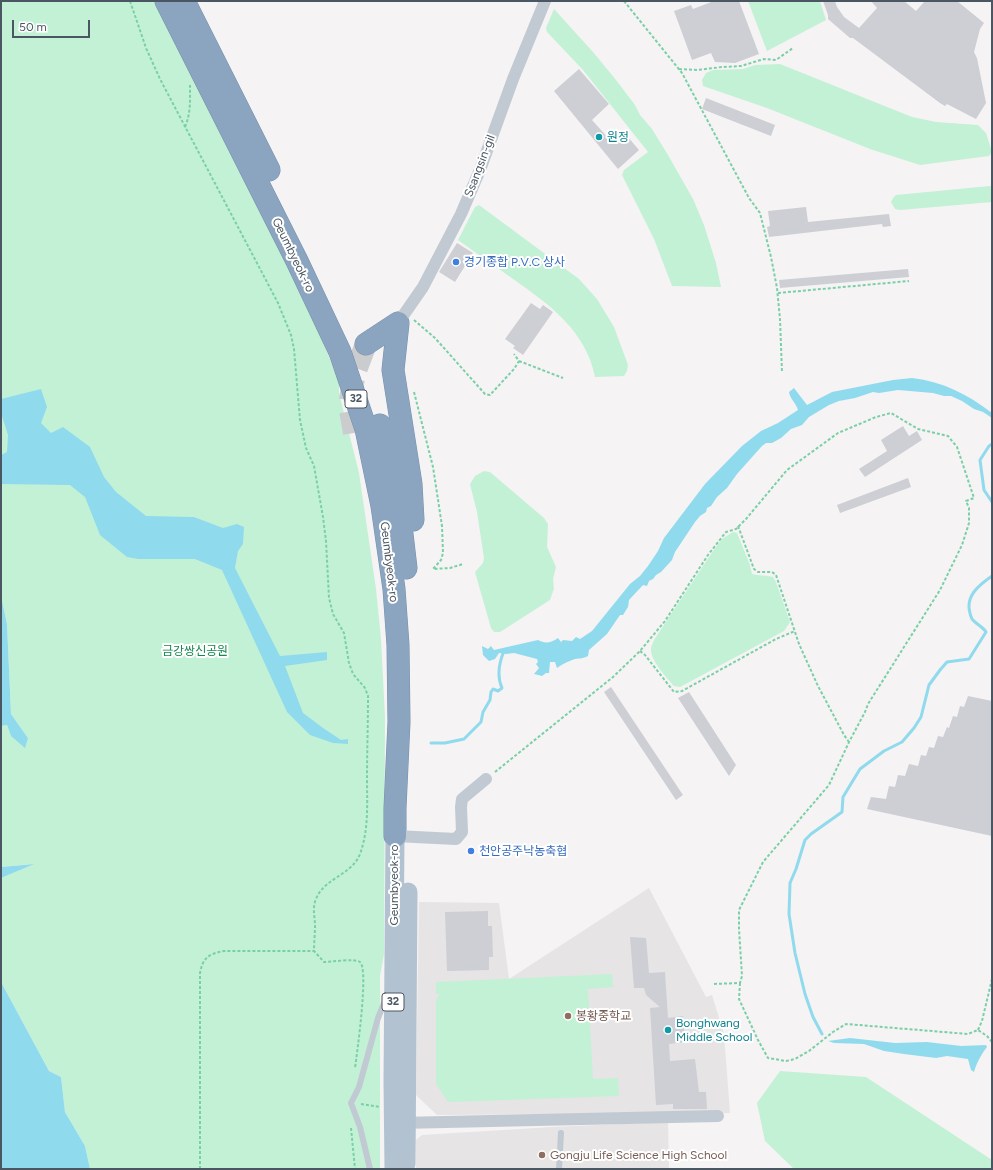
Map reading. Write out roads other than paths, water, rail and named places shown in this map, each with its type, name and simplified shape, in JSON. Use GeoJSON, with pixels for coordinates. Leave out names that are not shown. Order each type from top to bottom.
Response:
{"type":"FeatureCollection","features":[{"type":"Feature","properties":{"kind":"highway","name":"Geumbyeok-ro"},"geometry":{"type":"LineString","coordinates":[[166,1],[297,261],[342,359],[366,429],[382,506],[394,589],[400,722],[395,808],[401,836]]}},
{"type":"Feature","properties":{"kind":"highway","name":"Geumbyeok-ro"},"geometry":{"type":"LineString","coordinates":[[184,1],[310,254],[351,341],[383,435],[398,500],[407,584],[411,641],[413,718],[401,836]]}},
{"type":"Feature","properties":{"kind":"highway"},"geometry":{"type":"LineString","coordinates":[[402,318],[393,370],[411,484],[413,536],[407,584]]}},
{"type":"Feature","properties":{"kind":"highway"},"geometry":{"type":"LineString","coordinates":[[366,344],[402,318]]}},
{"type":"Feature","properties":{"kind":"highway"},"geometry":{"type":"LineString","coordinates":[[354,432],[363,463],[372,504],[398,672]]}},
{"type":"Feature","properties":{"kind":"main road","name":"Geumbyeok-ro"},"geometry":{"type":"LineString","coordinates":[[401,836],[394,978],[395,1117],[406,1169]]}},
{"type":"Feature","properties":{"kind":"main road","name":"Geumbyeok-ro"},"geometry":{"type":"LineString","coordinates":[[394,1169],[401,836]]}},
{"type":"Feature","properties":{"kind":"street","name":"Ssangsin-gil"},"geometry":{"type":"LineString","coordinates":[[402,318],[424,287],[461,214],[480,170],[513,79],[545,1]]}},
{"type":"Feature","properties":{"kind":"street"},"geometry":{"type":"LineString","coordinates":[[401,836],[456,839],[462,832],[462,799],[486,779]]}},
{"type":"Feature","properties":{"kind":"street"},"geometry":{"type":"LineString","coordinates":[[395,1117],[718,1116]]}},
{"type":"Feature","properties":{"kind":"lane"},"geometry":{"type":"LineString","coordinates":[[370,1169],[360,1126],[351,1103],[359,1087],[378,1018],[394,978]]}},
{"type":"Feature","properties":{"kind":"lane"},"geometry":{"type":"LineString","coordinates":[[558,1169],[561,1133]]}},
{"type":"Feature","properties":{"kind":"water"},"geometry":{"type":"Polygon","coordinates":[[[912,378],[934,382],[955,390],[992,413],[992,418],[951,396],[898,390],[879,393],[873,392],[829,405],[809,417],[802,425],[791,429],[781,438],[772,443],[766,443],[762,446],[737,474],[727,488],[717,497],[711,506],[707,508],[706,512],[695,522],[675,552],[672,560],[661,572],[649,581],[647,586],[643,585],[629,600],[628,607],[623,615],[620,615],[607,634],[589,650],[588,656],[575,659],[557,668],[555,662],[550,662],[549,673],[542,676],[534,674],[539,668],[536,664],[538,662],[537,659],[514,653],[499,653],[495,659],[489,661],[483,655],[482,646],[488,649],[491,646],[494,650],[538,640],[548,642],[558,638],[561,642],[563,640],[572,641],[576,637],[580,639],[592,631],[630,584],[640,576],[648,566],[658,551],[664,538],[705,484],[742,446],[761,431],[778,423],[798,410],[789,392],[794,388],[807,405],[832,392],[893,380],[912,378]]]}},
{"type":"Feature","properties":{"kind":"water"},"geometry":{"type":"Polygon","coordinates":[[[41,389],[47,407],[41,423],[51,433],[63,427],[90,447],[104,477],[116,492],[146,516],[194,517],[223,528],[237,524],[244,527],[243,544],[238,551],[235,568],[280,656],[327,652],[327,660],[285,666],[303,713],[341,740],[348,739],[348,744],[333,743],[310,735],[287,712],[222,570],[195,559],[138,559],[127,557],[100,535],[85,497],[70,485],[1,484],[1,455],[7,452],[8,435],[1,413],[1,399],[41,389]]]}},
{"type":"Feature","properties":{"kind":"water"},"geometry":{"type":"Polygon","coordinates":[[[1,596],[7,624],[11,714],[28,738],[25,748],[11,736],[7,725],[1,726],[1,596]]]}},
{"type":"Feature","properties":{"kind":"water"},"geometry":{"type":"Polygon","coordinates":[[[34,864],[1,878],[1,867],[34,864]]]}},
{"type":"Feature","properties":{"kind":"water"},"geometry":{"type":"Polygon","coordinates":[[[1,982],[49,1071],[61,1077],[65,1112],[85,1146],[90,1169],[1,1169],[1,982]]]}},
{"type":"Feature","properties":{"kind":"water"},"geometry":{"type":"Polygon","coordinates":[[[850,1038],[895,1043],[927,1042],[961,1046],[986,1045],[987,1047],[979,1059],[974,1072],[971,1070],[968,1059],[947,1056],[936,1058],[904,1054],[884,1051],[864,1044],[834,1043],[828,1041],[850,1038]]]}},
{"type":"Feature","properties":{"kind":"waterway"},"geometry":{"type":"LineString","coordinates":[[992,444],[980,460],[984,490],[992,502]]}},
{"type":"Feature","properties":{"kind":"waterway"},"geometry":{"type":"LineString","coordinates":[[822,1034],[813,1017],[805,994],[795,953],[789,914],[790,883],[805,840],[842,812],[843,797],[860,769],[884,751],[902,742],[914,728],[921,717],[929,685],[947,662],[969,659],[986,632],[972,619],[969,607],[971,596],[982,583],[992,576]]}},
{"type":"Feature","properties":{"kind":"waterway"},"geometry":{"type":"LineString","coordinates":[[431,743],[445,743],[464,739],[481,722],[483,712],[490,700],[491,692],[493,689],[498,691],[502,688],[500,684],[499,670],[504,651]]}},
{"type":"Feature","properties":{"kind":"tunnel"},"geometry":{"type":"LineString","coordinates":[[354,433],[349,404],[355,373],[366,344]]}},
{"type":"Feature","properties":{"kind":"place","name":"원정"},"geometry":{"type":"Point","coordinates":[599,137]}},
{"type":"Feature","properties":{"kind":"place","name":"경기종합 P.V.C 상사"},"geometry":{"type":"Point","coordinates":[456,262]}},
{"type":"Feature","properties":{"kind":"place","name":"천안공주낙농축협"},"geometry":{"type":"Point","coordinates":[471,851]}},
{"type":"Feature","properties":{"kind":"place","name":"봉황중학교"},"geometry":{"type":"Point","coordinates":[568,1016]}},
{"type":"Feature","properties":{"kind":"place","name":"Bonghwang Middle School"},"geometry":{"type":"Point","coordinates":[668,1030]}},
{"type":"Feature","properties":{"kind":"place","name":"Gongju Life Science High School"},"geometry":{"type":"Point","coordinates":[542,1155]}},
{"type":"Feature","properties":{"kind":"park label","name":"금강쌍신공원"},"geometry":{"type":"Point","coordinates":[195,651]}}]}
